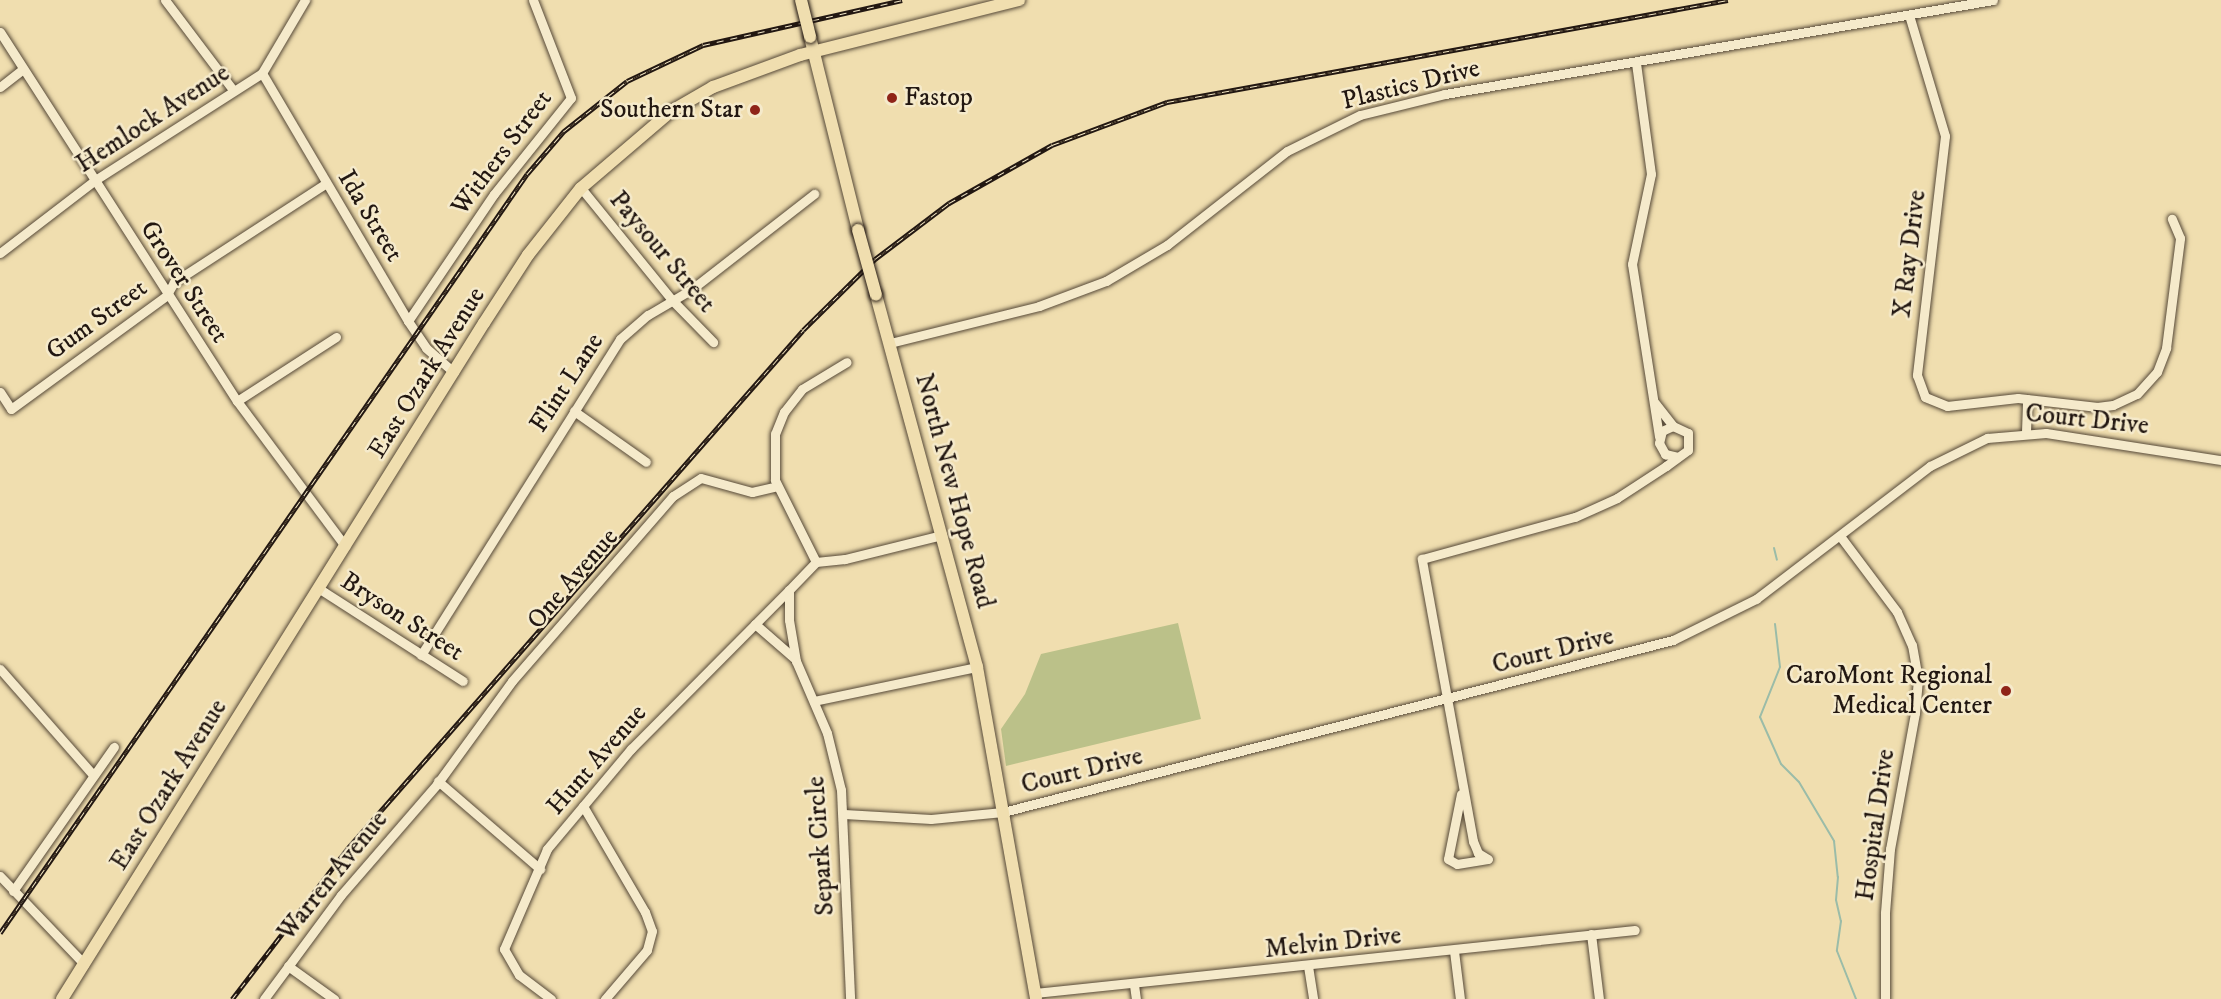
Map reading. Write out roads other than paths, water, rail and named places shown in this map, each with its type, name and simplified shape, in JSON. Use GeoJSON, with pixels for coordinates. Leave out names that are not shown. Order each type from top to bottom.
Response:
{"type":"FeatureCollection","features":[{"type":"Feature","properties":{"kind":"main road","name":"North New Hope Road"},"geometry":{"type":"LineString","coordinates":[[801,0],[858,230],[977,667],[1036,996]]}},
{"type":"Feature","properties":{"kind":"main road","name":"East Ozark Avenue"},"geometry":{"type":"LineString","coordinates":[[62,999],[528,255],[581,188],[635,139],[693,97],[736,77],[814,52],[1019,0]]}},
{"type":"Feature","properties":{"kind":"street"},"geometry":{"type":"LineString","coordinates":[[165,0],[233,90]]}},
{"type":"Feature","properties":{"kind":"street","name":"Hemlock Avenue"},"geometry":{"type":"LineString","coordinates":[[0,253],[95,180],[262,73],[305,0]]}},
{"type":"Feature","properties":{"kind":"street","name":"Withers Street"},"geometry":{"type":"LineString","coordinates":[[408,321],[494,194],[571,98],[533,0]]}},
{"type":"Feature","properties":{"kind":"street","name":"Plastics Drive"},"geometry":{"type":"LineString","coordinates":[[890,343],[1039,306],[1106,281],[1167,246],[1287,151],[1343,122],[1445,94],[1993,0]]}},
{"type":"Feature","properties":{"kind":"street","name":"X Ray Drive"},"geometry":{"type":"LineString","coordinates":[[1909,15],[1945,136],[1917,382],[1925,397],[1947,406],[2027,399],[2113,405],[2137,394],[2150,383],[2166,348],[2180,238],[2172,219]]}},
{"type":"Feature","properties":{"kind":"street","name":"Grover Street"},"geometry":{"type":"LineString","coordinates":[[0,32],[166,296],[237,400],[345,546]]}},
{"type":"Feature","properties":{"kind":"street"},"geometry":{"type":"LineString","coordinates":[[1636,63],[1651,174],[1632,264],[1661,450],[1655,472]]}},
{"type":"Feature","properties":{"kind":"street"},"geometry":{"type":"LineString","coordinates":[[0,87],[23,69]]}},
{"type":"Feature","properties":{"kind":"street","name":"Ida Street"},"geometry":{"type":"LineString","coordinates":[[262,73],[408,321],[426,348],[454,372]]}},
{"type":"Feature","properties":{"kind":"street","name":"Gum Street"},"geometry":{"type":"LineString","coordinates":[[0,392],[11,409],[166,296],[174,282],[326,184]]}},
{"type":"Feature","properties":{"kind":"street","name":"Paysour Street"},"geometry":{"type":"LineString","coordinates":[[581,188],[672,300],[713,342]]}},
{"type":"Feature","properties":{"kind":"street","name":"Flint Lane"},"geometry":{"type":"LineString","coordinates":[[421,655],[620,339],[672,300],[692,290],[814,194]]}},
{"type":"Feature","properties":{"kind":"street"},"geometry":{"type":"LineString","coordinates":[[237,400],[336,337]]}},
{"type":"Feature","properties":{"kind":"street"},"geometry":{"type":"LineString","coordinates":[[816,562],[777,486],[772,448],[784,412],[812,380],[847,362]]}},
{"type":"Feature","properties":{"kind":"street"},"geometry":{"type":"LineString","coordinates":[[2026,432],[2027,399]]}},
{"type":"Feature","properties":{"kind":"street"},"geometry":{"type":"LineString","coordinates":[[1462,780],[1460,806],[1446,854],[1457,864],[1488,859],[1478,853],[1473,841],[1449,698],[1422,559],[1575,517],[1617,498],[1688,450],[1690,439],[1684,429],[1673,426],[1655,403]]}},
{"type":"Feature","properties":{"kind":"street"},"geometry":{"type":"LineString","coordinates":[[574,411],[646,462]]}},
{"type":"Feature","properties":{"kind":"street"},"geometry":{"type":"LineString","coordinates":[[1659,436],[1673,426]]}},
{"type":"Feature","properties":{"kind":"street","name":"Court Drive"},"geometry":{"type":"LineString","coordinates":[[844,814],[931,819],[1003,812],[1625,654],[1697,631],[1756,599],[1946,455],[1988,438],[2026,432],[2221,460]]}},
{"type":"Feature","properties":{"kind":"street"},"geometry":{"type":"LineString","coordinates":[[1661,450],[1678,457]]}},
{"type":"Feature","properties":{"kind":"street","name":"One Avenue"},"geometry":{"type":"LineString","coordinates":[[438,782],[512,681],[683,486],[702,478],[752,492],[777,486]]}},
{"type":"Feature","properties":{"kind":"street"},"geometry":{"type":"LineString","coordinates":[[789,590],[816,562],[845,559],[942,535]]}},
{"type":"Feature","properties":{"kind":"street","name":"Hospital Drive"},"geometry":{"type":"LineString","coordinates":[[1840,536],[1897,612],[1912,645],[1918,679],[1915,713],[1890,849],[1885,913],[1885,999]]}},
{"type":"Feature","properties":{"kind":"street","name":"Bryson Street"},"geometry":{"type":"LineString","coordinates":[[318,588],[463,681]]}},
{"type":"Feature","properties":{"kind":"street","name":"Hunt Avenue"},"geometry":{"type":"LineString","coordinates":[[551,999],[519,975],[504,949],[548,849],[631,749],[789,590]]}},
{"type":"Feature","properties":{"kind":"street","name":"Separk Circle"},"geometry":{"type":"LineString","coordinates":[[789,590],[789,620],[796,661],[814,701],[838,769],[844,814],[850,999]]}},
{"type":"Feature","properties":{"kind":"street","name":"Separk Circle"},"geometry":{"type":"LineString","coordinates":[[755,624],[796,661]]}},
{"type":"Feature","properties":{"kind":"street"},"geometry":{"type":"LineString","coordinates":[[814,701],[977,667]]}},
{"type":"Feature","properties":{"kind":"street"},"geometry":{"type":"LineString","coordinates":[[0,669],[93,775]]}},
{"type":"Feature","properties":{"kind":"street"},"geometry":{"type":"LineString","coordinates":[[13,891],[114,747]]}},
{"type":"Feature","properties":{"kind":"street"},"geometry":{"type":"LineString","coordinates":[[438,782],[540,869]]}},
{"type":"Feature","properties":{"kind":"street","name":"Warren Avenue"},"geometry":{"type":"LineString","coordinates":[[264,999],[341,895],[438,782]]}},
{"type":"Feature","properties":{"kind":"street"},"geometry":{"type":"LineString","coordinates":[[583,806],[645,912],[652,931],[647,950],[605,999]]}},
{"type":"Feature","properties":{"kind":"street"},"geometry":{"type":"LineString","coordinates":[[0,876],[84,964]]}},
{"type":"Feature","properties":{"kind":"street","name":"Melvin Drive"},"geometry":{"type":"LineString","coordinates":[[1036,996],[1635,930]]}},
{"type":"Feature","properties":{"kind":"street"},"geometry":{"type":"LineString","coordinates":[[1591,934],[1599,999]]}},
{"type":"Feature","properties":{"kind":"street"},"geometry":{"type":"LineString","coordinates":[[1454,951],[1460,999]]}},
{"type":"Feature","properties":{"kind":"street"},"geometry":{"type":"LineString","coordinates":[[288,966],[334,999]]}},
{"type":"Feature","properties":{"kind":"street"},"geometry":{"type":"LineString","coordinates":[[1308,966],[1313,999]]}},
{"type":"Feature","properties":{"kind":"street"},"geometry":{"type":"LineString","coordinates":[[1134,985],[1136,999]]}},
{"type":"Feature","properties":{"kind":"waterway"},"geometry":{"type":"LineString","coordinates":[[1774,548],[1777,560]]}},
{"type":"Feature","properties":{"kind":"waterway"},"geometry":{"type":"LineString","coordinates":[[1775,624],[1780,667],[1760,717],[1781,764],[1799,782],[1834,841],[1838,877],[1836,900],[1841,921],[1837,951],[1856,999]]}},
{"type":"Feature","properties":{"kind":"railway"},"geometry":{"type":"LineString","coordinates":[[0,933],[527,174],[564,131],[627,81],[703,45],[902,0]]}},
{"type":"Feature","properties":{"kind":"railway"},"geometry":{"type":"LineString","coordinates":[[232,999],[348,848],[803,330],[875,259],[949,203],[1052,145],[1167,102],[1728,0]]}},
{"type":"Feature","properties":{"kind":"place","name":"Fastop"},"geometry":{"type":"Point","coordinates":[892,98]}},
{"type":"Feature","properties":{"kind":"place","name":"Southern Star"},"geometry":{"type":"Point","coordinates":[755,110]}},
{"type":"Feature","properties":{"kind":"place","name":"CaroMont Regional Medical Center"},"geometry":{"type":"Point","coordinates":[2006,691]}}]}
